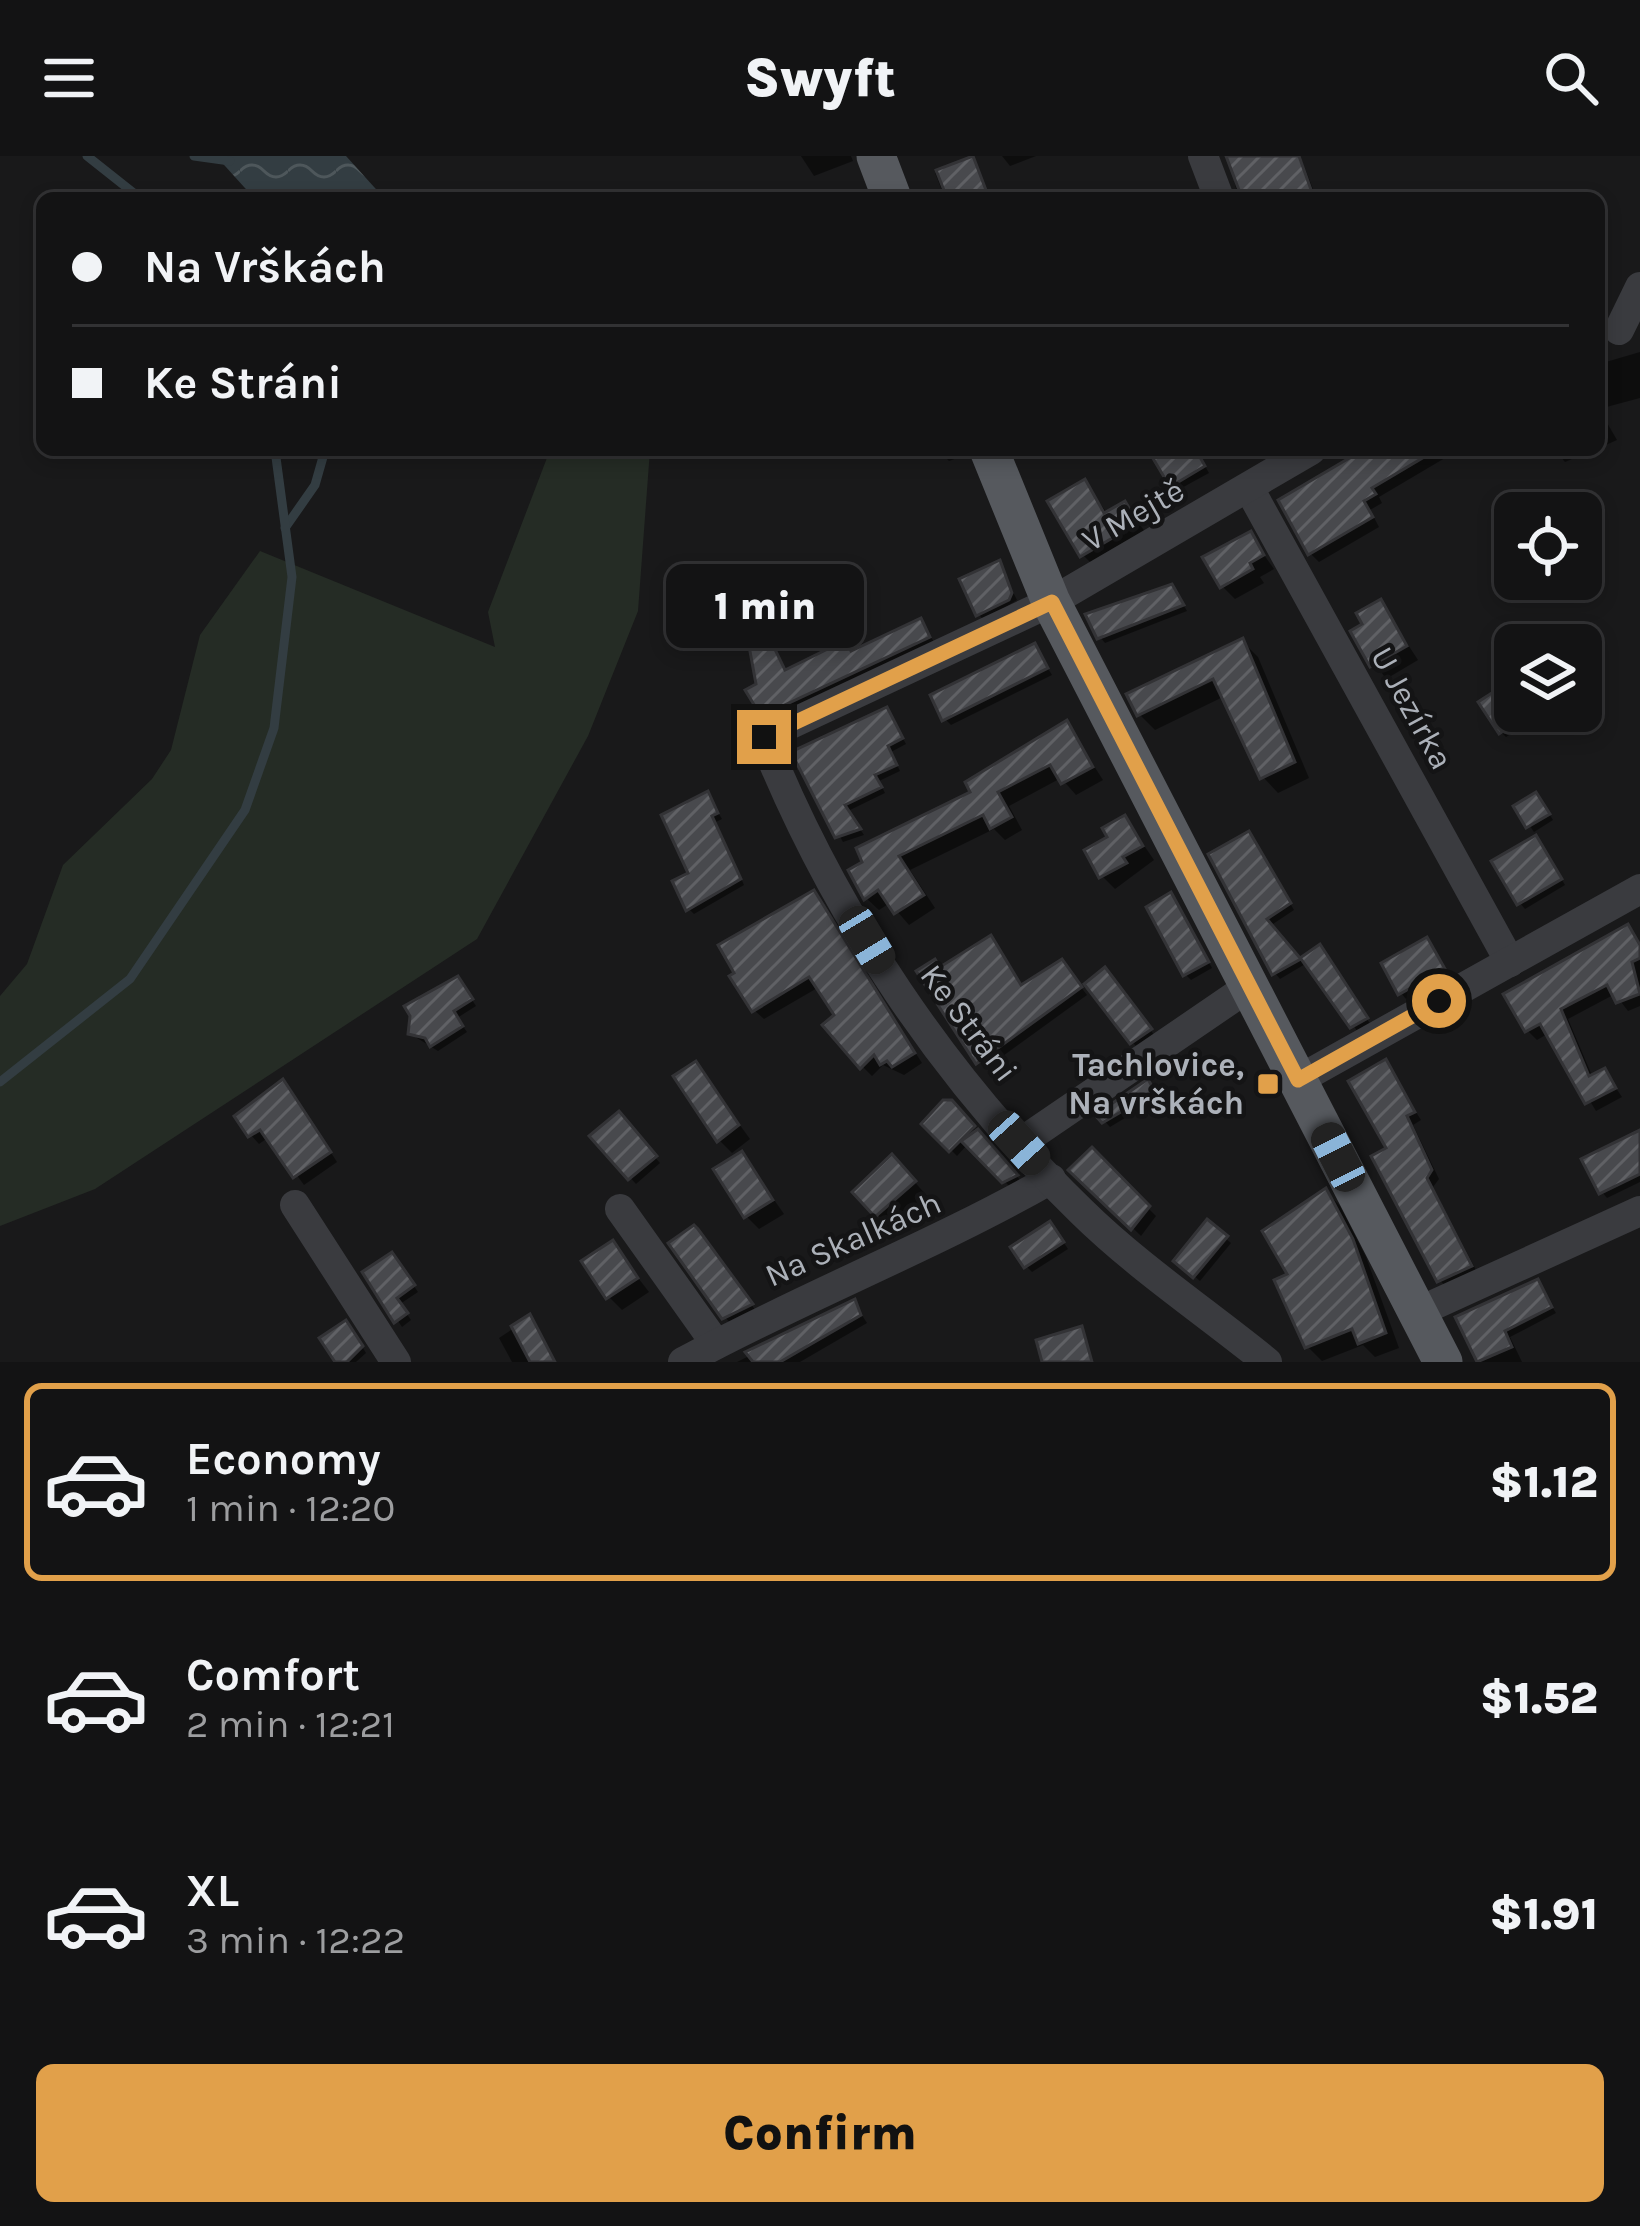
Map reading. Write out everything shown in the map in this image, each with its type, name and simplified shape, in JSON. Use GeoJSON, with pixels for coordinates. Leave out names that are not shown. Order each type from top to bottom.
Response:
{"type":"FeatureCollection","features":[{"type":"Feature","properties":{"kind":"main road"},"geometry":{"type":"LineString","coordinates":[[991,456],[1052,602],[1443,1362]]}},
{"type":"Feature","properties":{"kind":"street"},"geometry":{"type":"LineString","coordinates":[[1203,156],[1217,192]]}},
{"type":"Feature","properties":{"kind":"street"},"geometry":{"type":"LineString","coordinates":[[1620,330],[1640,286]]}},
{"type":"Feature","properties":{"kind":"street","name":"V Mejtě"},"geometry":{"type":"LineString","coordinates":[[1052,602],[1302,456]]}},
{"type":"Feature","properties":{"kind":"street","name":"U Jezírka"},"geometry":{"type":"LineString","coordinates":[[1250,490],[1510,962]]}},
{"type":"Feature","properties":{"kind":"street","name":"Ke Stráni"},"geometry":{"type":"LineString","coordinates":[[1052,602],[764,737],[800,829],[912,1014],[966,1086],[1084,1215],[1268,1362]]}},
{"type":"Feature","properties":{"kind":"street"},"geometry":{"type":"LineString","coordinates":[[1298,1080],[1640,889]]}},
{"type":"Feature","properties":{"kind":"street"},"geometry":{"type":"LineString","coordinates":[[1019,1143],[1250,986]]}},
{"type":"Feature","properties":{"kind":"street","name":"Na Skalkách"},"geometry":{"type":"LineString","coordinates":[[683,1362],[805,1297],[977,1222],[1052,1179]]}},
{"type":"Feature","properties":{"kind":"street"},"geometry":{"type":"LineString","coordinates":[[296,1205],[396,1362]]}},
{"type":"Feature","properties":{"kind":"street"},"geometry":{"type":"LineString","coordinates":[[620,1209],[716,1344]]}},
{"type":"Feature","properties":{"kind":"street"},"geometry":{"type":"LineString","coordinates":[[1418,1312],[1640,1211]]}},
{"type":"Feature","properties":{"kind":"shaded area"},"geometry":{"type":"Polygon","coordinates":[[[548,456],[650,456],[638,611],[588,736],[477,939],[95,1189],[0,1226],[0,996],[27,964],[63,865],[152,779],[171,750],[200,635],[260,551],[495,647],[488,612],[548,456]]]}},
{"type":"Feature","properties":{"kind":"water"},"geometry":{"type":"Polygon","coordinates":[[[216,156],[346,156],[379,192],[249,192],[216,156]]]}},
{"type":"Feature","properties":{"kind":"building"},"geometry":{"type":"Polygon","coordinates":[[[973,156],[987,192],[945,192],[936,170],[973,156]]]}},
{"type":"Feature","properties":{"kind":"building"},"geometry":{"type":"Polygon","coordinates":[[[1226,156],[1299,156],[1312,192],[1240,192],[1226,156]]]}},
{"type":"Feature","properties":{"kind":"building"},"geometry":{"type":"Polygon","coordinates":[[[1152,456],[1199,456],[1205,466],[1170,487],[1152,456]]]}},
{"type":"Feature","properties":{"kind":"building"},"geometry":{"type":"Polygon","coordinates":[[[1353,456],[1426,456],[1372,488],[1376,494],[1364,501],[1373,517],[1308,555],[1278,500],[1353,456]]]}},
{"type":"Feature","properties":{"kind":"building"},"geometry":{"type":"Polygon","coordinates":[[[1085,479],[1104,513],[1125,501],[1138,523],[1080,557],[1047,501],[1085,479]]]}},
{"type":"Feature","properties":{"kind":"building"},"geometry":{"type":"Polygon","coordinates":[[[1251,531],[1264,555],[1250,563],[1253,569],[1220,588],[1202,557],[1251,531]]]}},
{"type":"Feature","properties":{"kind":"building"},"geometry":{"type":"Polygon","coordinates":[[[1000,560],[1012,593],[1009,600],[976,616],[959,579],[1000,560]]]}},
{"type":"Feature","properties":{"kind":"building"},"geometry":{"type":"Polygon","coordinates":[[[788,566],[807,604],[753,631],[734,592],[788,566]]]}},
{"type":"Feature","properties":{"kind":"building"},"geometry":{"type":"Polygon","coordinates":[[[1172,584],[1184,605],[1097,639],[1085,614],[1172,584]]]}},
{"type":"Feature","properties":{"kind":"building"},"geometry":{"type":"Polygon","coordinates":[[[1381,599],[1407,646],[1370,667],[1350,631],[1362,624],[1356,613],[1381,599]]]}},
{"type":"Feature","properties":{"kind":"building"},"geometry":{"type":"Polygon","coordinates":[[[921,618],[930,637],[761,716],[745,690],[756,684],[749,646],[769,637],[785,670],[846,640],[851,651],[921,618]]]}},
{"type":"Feature","properties":{"kind":"building"},"geometry":{"type":"Polygon","coordinates":[[[1243,638],[1295,762],[1260,779],[1213,679],[1137,716],[1126,694],[1243,638]]]}},
{"type":"Feature","properties":{"kind":"building"},"geometry":{"type":"Polygon","coordinates":[[[1035,643],[1048,668],[942,721],[930,695],[1035,643]]]}},
{"type":"Feature","properties":{"kind":"building"},"geometry":{"type":"Polygon","coordinates":[[[1494,692],[1494,726],[1478,702],[1494,692]]]}},
{"type":"Feature","properties":{"kind":"building"},"geometry":{"type":"Polygon","coordinates":[[[887,707],[903,738],[888,746],[897,765],[875,775],[882,787],[845,805],[861,829],[835,838],[791,752],[887,707]]]}},
{"type":"Feature","properties":{"kind":"building"},"geometry":{"type":"Polygon","coordinates":[[[1067,720],[1093,767],[1061,784],[1050,765],[998,792],[1012,817],[990,829],[983,815],[899,856],[924,895],[894,914],[878,890],[864,900],[848,870],[862,862],[856,848],[970,792],[965,782],[1067,720]]]}},
{"type":"Feature","properties":{"kind":"building"},"geometry":{"type":"Polygon","coordinates":[[[708,791],[718,813],[712,816],[741,879],[686,911],[672,881],[688,873],[661,815],[708,791]]]}},
{"type":"Feature","properties":{"kind":"building"},"geometry":{"type":"Polygon","coordinates":[[[1536,792],[1550,814],[1526,828],[1513,806],[1536,792]]]}},
{"type":"Feature","properties":{"kind":"building"},"geometry":{"type":"Polygon","coordinates":[[[1125,815],[1143,846],[1123,857],[1127,863],[1099,878],[1084,850],[1107,837],[1102,828],[1125,815]]]}},
{"type":"Feature","properties":{"kind":"building"},"geometry":{"type":"Polygon","coordinates":[[[1249,831],[1291,903],[1267,919],[1300,958],[1320,944],[1368,1018],[1350,1028],[1301,959],[1272,975],[1208,854],[1249,831]]]}},
{"type":"Feature","properties":{"kind":"building"},"geometry":{"type":"Polygon","coordinates":[[[1536,835],[1562,879],[1517,905],[1491,861],[1536,835]]]}},
{"type":"Feature","properties":{"kind":"building"},"geometry":{"type":"Polygon","coordinates":[[[814,890],[915,1053],[892,1067],[887,1061],[880,1065],[874,1055],[860,1069],[822,1025],[834,1015],[809,977],[752,1012],[729,976],[734,973],[718,945],[814,890]]]}},
{"type":"Feature","properties":{"kind":"building"},"geometry":{"type":"Polygon","coordinates":[[[1171,892],[1209,962],[1183,976],[1146,907],[1171,892]]]}},
{"type":"Feature","properties":{"kind":"building"},"geometry":{"type":"Polygon","coordinates":[[[1628,924],[1640,945],[1640,958],[1632,962],[1640,994],[1616,1003],[1607,985],[1561,1009],[1589,1076],[1605,1068],[1616,1088],[1585,1104],[1540,1024],[1525,1032],[1503,994],[1628,924]]]}},
{"type":"Feature","properties":{"kind":"building"},"geometry":{"type":"Polygon","coordinates":[[[991,935],[1021,985],[1062,959],[1082,987],[976,1064],[916,971],[935,959],[940,967],[991,935]]]}},
{"type":"Feature","properties":{"kind":"building"},"geometry":{"type":"Polygon","coordinates":[[[1427,937],[1445,969],[1398,995],[1381,963],[1427,937]]]}},
{"type":"Feature","properties":{"kind":"building"},"geometry":{"type":"Polygon","coordinates":[[[1105,967],[1152,1029],[1130,1044],[1084,984],[1105,967]]]}},
{"type":"Feature","properties":{"kind":"building"},"geometry":{"type":"Polygon","coordinates":[[[458,976],[473,999],[454,1011],[463,1026],[430,1047],[425,1038],[408,1034],[410,1016],[404,1006],[458,976]]]}},
{"type":"Feature","properties":{"kind":"building"},"geometry":{"type":"Polygon","coordinates":[[[1386,1059],[1415,1112],[1407,1116],[1432,1170],[1427,1178],[1472,1266],[1437,1282],[1371,1156],[1386,1148],[1348,1081],[1386,1059]]]}},
{"type":"Feature","properties":{"kind":"building"},"geometry":{"type":"Polygon","coordinates":[[[696,1061],[739,1125],[717,1142],[673,1076],[696,1061]]]}},
{"type":"Feature","properties":{"kind":"building"},"geometry":{"type":"Polygon","coordinates":[[[283,1079],[331,1152],[293,1178],[260,1130],[248,1137],[234,1116],[283,1079]]]}},
{"type":"Feature","properties":{"kind":"building"},"geometry":{"type":"Polygon","coordinates":[[[1148,1079],[1155,1092],[1102,1123],[1095,1115],[1148,1079]]]}},
{"type":"Feature","properties":{"kind":"building"},"geometry":{"type":"Polygon","coordinates":[[[943,1100],[952,1100],[975,1126],[949,1152],[921,1124],[943,1100]]]}},
{"type":"Feature","properties":{"kind":"building"},"geometry":{"type":"Polygon","coordinates":[[[619,1111],[657,1156],[628,1180],[589,1136],[619,1111]]]}},
{"type":"Feature","properties":{"kind":"building"},"geometry":{"type":"Polygon","coordinates":[[[978,1129],[1018,1175],[1002,1183],[961,1141],[978,1129]]]}},
{"type":"Feature","properties":{"kind":"building"},"geometry":{"type":"Polygon","coordinates":[[[1640,1130],[1640,1174],[1599,1194],[1581,1159],[1640,1130]]]}},
{"type":"Feature","properties":{"kind":"building"},"geometry":{"type":"Polygon","coordinates":[[[1092,1147],[1150,1206],[1131,1230],[1068,1170],[1092,1147]]]}},
{"type":"Feature","properties":{"kind":"building"},"geometry":{"type":"Polygon","coordinates":[[[742,1151],[773,1200],[744,1218],[713,1169],[742,1151]]]}},
{"type":"Feature","properties":{"kind":"building"},"geometry":{"type":"Polygon","coordinates":[[[892,1154],[916,1181],[875,1217],[852,1192],[892,1154]]]}},
{"type":"Feature","properties":{"kind":"building"},"geometry":{"type":"Polygon","coordinates":[[[1326,1188],[1353,1239],[1386,1333],[1358,1344],[1352,1329],[1305,1348],[1274,1280],[1287,1274],[1262,1231],[1326,1188]]]}},
{"type":"Feature","properties":{"kind":"building"},"geometry":{"type":"Polygon","coordinates":[[[1207,1219],[1228,1236],[1193,1278],[1173,1261],[1207,1219]]]}},
{"type":"Feature","properties":{"kind":"building"},"geometry":{"type":"Polygon","coordinates":[[[1050,1221],[1064,1242],[1024,1268],[1010,1247],[1050,1221]]]}},
{"type":"Feature","properties":{"kind":"building"},"geometry":{"type":"Polygon","coordinates":[[[694,1225],[753,1304],[722,1319],[668,1243],[694,1225]]]}},
{"type":"Feature","properties":{"kind":"building"},"geometry":{"type":"Polygon","coordinates":[[[613,1240],[638,1278],[606,1299],[581,1261],[613,1240]]]}},
{"type":"Feature","properties":{"kind":"building"},"geometry":{"type":"Polygon","coordinates":[[[392,1252],[415,1285],[397,1298],[408,1313],[394,1323],[362,1272],[392,1252]]]}},
{"type":"Feature","properties":{"kind":"building"},"geometry":{"type":"Polygon","coordinates":[[[1538,1279],[1552,1307],[1505,1331],[1512,1347],[1477,1362],[1455,1317],[1538,1279]]]}},
{"type":"Feature","properties":{"kind":"building"},"geometry":{"type":"Polygon","coordinates":[[[855,1299],[861,1315],[780,1362],[753,1362],[745,1352],[855,1299]]]}},
{"type":"Feature","properties":{"kind":"building"},"geometry":{"type":"Polygon","coordinates":[[[530,1314],[555,1362],[530,1362],[511,1326],[530,1314]]]}},
{"type":"Feature","properties":{"kind":"building"},"geometry":{"type":"Polygon","coordinates":[[[346,1320],[363,1346],[347,1362],[335,1362],[319,1338],[346,1320]]]}},
{"type":"Feature","properties":{"kind":"building"},"geometry":{"type":"Polygon","coordinates":[[[1082,1326],[1092,1362],[1042,1362],[1036,1340],[1082,1326]]]}},
{"type":"Feature","properties":{"kind":"waterway"},"geometry":{"type":"LineString","coordinates":[[87,156],[132,192]]}},
{"type":"Feature","properties":{"kind":"waterway"},"geometry":{"type":"LineString","coordinates":[[194,156],[230,161]]}},
{"type":"Feature","properties":{"kind":"waterway"},"geometry":{"type":"LineString","coordinates":[[0,1082],[130,979],[245,810],[274,728],[292,577],[276,456]]}},
{"type":"Feature","properties":{"kind":"waterway"},"geometry":{"type":"LineString","coordinates":[[285,528],[315,485],[323,456]]}},
{"type":"Feature","properties":{"kind":"place","name":"Tachlovice, Na vrškách"},"geometry":{"type":"Point","coordinates":[1268,1084]}},
{"type":"Feature","properties":{"kind":"route"},"geometry":{"type":"LineString","coordinates":[[764,737],[1052,602],[1298,1080],[1439,1001]]}}]}
